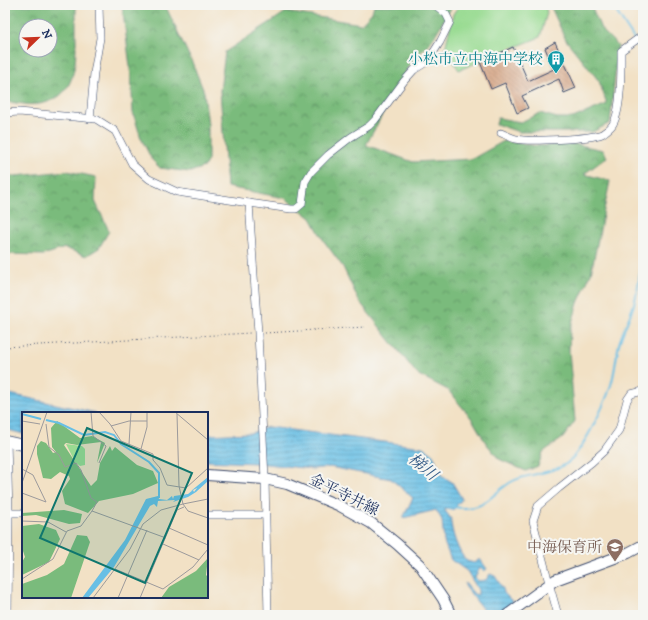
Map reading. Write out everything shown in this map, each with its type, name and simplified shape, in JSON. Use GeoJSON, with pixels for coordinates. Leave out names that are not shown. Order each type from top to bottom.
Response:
{"type":"FeatureCollection","features":[{"type":"Feature","properties":{"kind":"main road"},"geometry":{"type":"LineString","coordinates":[[6,441],[22,445]]}},
{"type":"Feature","properties":{"kind":"main road","name":"金平寺井線"},"geometry":{"type":"LineString","coordinates":[[208,475],[265,479],[287,484],[313,494],[372,523],[420,565],[443,599],[451,615]]}},
{"type":"Feature","properties":{"kind":"main road"},"geometry":{"type":"LineString","coordinates":[[507,615],[555,580],[643,545]]}},
{"type":"Feature","properties":{"kind":"street"},"geometry":{"type":"LineString","coordinates":[[90,119],[94,73],[100,38],[98,5]]}},
{"type":"Feature","properties":{"kind":"street"},"geometry":{"type":"LineString","coordinates":[[5,113],[19,112],[96,119],[115,131],[132,164],[149,179],[177,192],[296,209],[302,204],[305,182],[311,172],[328,155],[351,137],[369,126],[404,81],[414,70],[428,61],[450,22],[446,14],[435,5]]}},
{"type":"Feature","properties":{"kind":"street"},"geometry":{"type":"LineString","coordinates":[[501,133],[515,139],[528,141],[575,138],[600,134],[610,128],[614,122],[619,104],[621,50],[643,35]]}},
{"type":"Feature","properties":{"kind":"street"},"geometry":{"type":"LineString","coordinates":[[249,203],[258,333],[265,479],[268,615]]}},
{"type":"Feature","properties":{"kind":"street"},"geometry":{"type":"LineString","coordinates":[[558,615],[545,587],[533,521],[538,506],[604,451],[619,430],[626,400],[631,394],[643,391]]}},
{"type":"Feature","properties":{"kind":"street"},"geometry":{"type":"LineString","coordinates":[[6,441],[8,615]]}},
{"type":"Feature","properties":{"kind":"street"},"geometry":{"type":"LineString","coordinates":[[7,513],[22,513]]}},
{"type":"Feature","properties":{"kind":"street"},"geometry":{"type":"LineString","coordinates":[[208,515],[265,515]]}},
{"type":"Feature","properties":{"kind":"path"},"geometry":{"type":"LineString","coordinates":[[5,347],[365,327]]}},
{"type":"Feature","properties":{"kind":"green space"},"geometry":{"type":"Polygon","coordinates":[[[5,5],[76,5],[76,52],[70,82],[66,90],[59,96],[50,101],[31,105],[5,102],[5,5]]]}},
{"type":"Feature","properties":{"kind":"green space"},"geometry":{"type":"Polygon","coordinates":[[[122,5],[165,5],[192,62],[204,92],[208,125],[208,160],[204,167],[190,172],[160,168],[152,160],[141,138],[133,113],[131,74],[122,5]]]}},
{"type":"Feature","properties":{"kind":"green space"},"geometry":{"type":"Polygon","coordinates":[[[374,5],[453,5],[432,40],[410,64],[366,145],[413,162],[472,159],[504,141],[537,146],[575,144],[603,150],[607,157],[584,174],[610,181],[591,273],[578,303],[570,330],[569,351],[575,421],[563,438],[543,452],[538,466],[526,471],[499,459],[486,443],[472,419],[448,390],[417,374],[359,301],[343,267],[324,241],[311,218],[285,198],[227,187],[220,91],[225,52],[286,12],[361,24],[372,12],[374,5]]]}},
{"type":"Feature","properties":{"kind":"green space"},"geometry":{"type":"Polygon","coordinates":[[[459,5],[545,5],[547,13],[540,37],[459,70],[445,49],[453,14],[459,5]]]}},
{"type":"Feature","properties":{"kind":"green space"},"geometry":{"type":"Polygon","coordinates":[[[550,5],[591,5],[601,29],[618,46],[610,123],[592,132],[519,132],[496,124],[498,118],[521,122],[540,113],[557,118],[573,118],[607,104],[599,81],[566,40],[550,5]]]}},
{"type":"Feature","properties":{"kind":"green space"},"geometry":{"type":"Polygon","coordinates":[[[67,171],[96,177],[95,201],[109,231],[99,248],[86,256],[65,248],[43,255],[5,254],[5,177],[67,171]]]}},
{"type":"Feature","properties":{"kind":"water"},"geometry":{"type":"Polygon","coordinates":[[[5,393],[91,412],[22,412],[22,434],[5,429],[5,393]]]}},
{"type":"Feature","properties":{"kind":"water","name":"梯川"},"geometry":{"type":"Polygon","coordinates":[[[268,427],[423,447],[433,454],[442,476],[452,482],[462,499],[453,510],[444,509],[451,519],[458,548],[467,561],[474,563],[480,559],[487,569],[484,571],[480,568],[475,577],[478,581],[486,580],[490,574],[495,576],[504,593],[512,601],[516,615],[487,615],[465,586],[465,583],[474,594],[478,595],[478,590],[467,571],[451,560],[444,542],[442,520],[436,510],[403,518],[413,498],[391,479],[330,467],[313,469],[257,463],[208,461],[208,435],[251,433],[268,427]]]}},
{"type":"Feature","properties":{"kind":"building"},"geometry":{"type":"Polygon","coordinates":[[[555,42],[576,88],[564,93],[559,79],[522,96],[528,108],[517,113],[505,83],[491,89],[480,62],[513,47],[528,81],[554,69],[545,48],[555,42]]]}},
{"type":"Feature","properties":{"kind":"waterway"},"geometry":{"type":"LineString","coordinates":[[612,5],[634,39]]}},
{"type":"Feature","properties":{"kind":"waterway"},"geometry":{"type":"LineString","coordinates":[[636,43],[643,56]]}},
{"type":"Feature","properties":{"kind":"waterway"},"geometry":{"type":"LineString","coordinates":[[453,507],[464,508],[480,505],[517,479],[560,468],[566,464],[579,450],[604,404],[611,385],[619,344],[636,297],[643,250]]}},
{"type":"Feature","properties":{"kind":"place","name":"小松市立中海中学校"},"geometry":{"type":"Point","coordinates":[556,74]}},
{"type":"Feature","properties":{"kind":"place","name":"中海保育所"},"geometry":{"type":"Point","coordinates":[615,562]}}]}
